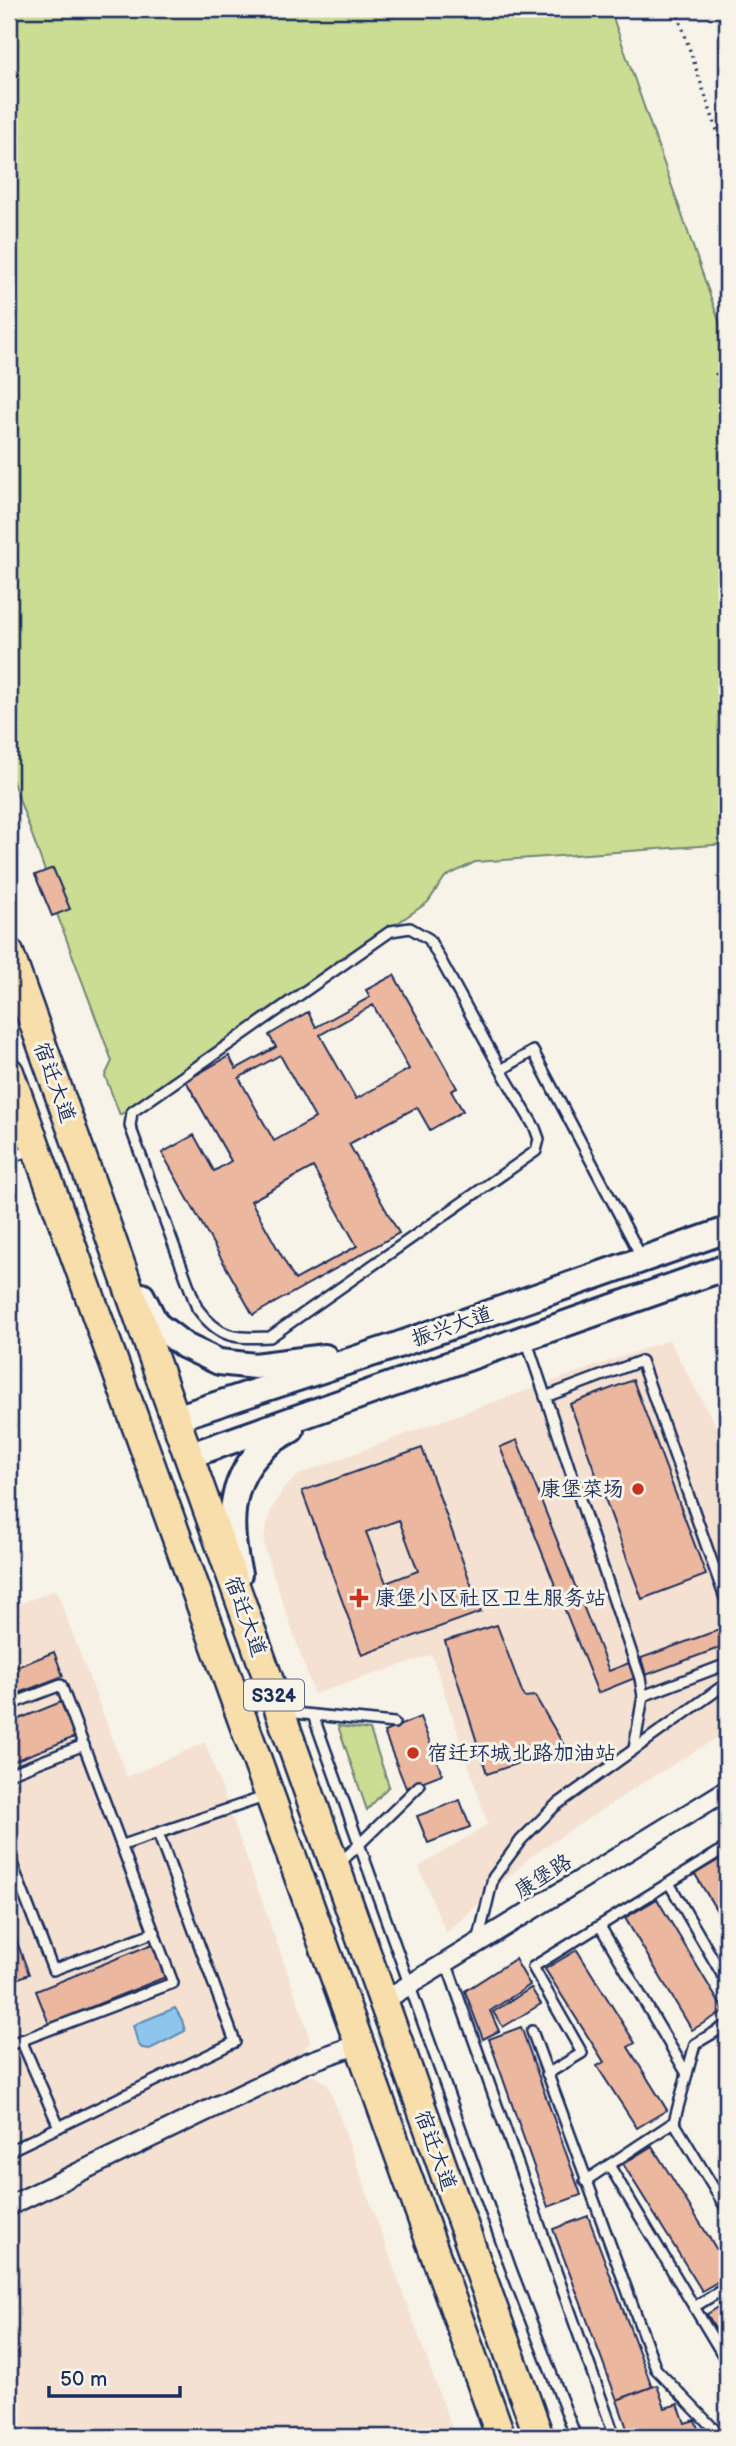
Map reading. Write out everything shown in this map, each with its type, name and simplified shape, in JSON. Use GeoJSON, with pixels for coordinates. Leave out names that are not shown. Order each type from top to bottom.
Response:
{"type":"FeatureCollection","features":[{"type":"Feature","properties":{"kind":"main road","name":"宿迁大道"},"geometry":{"type":"LineString","coordinates":[[9,953],[539,2437]]}},
{"type":"Feature","properties":{"kind":"main road","name":"宿迁大道"},"geometry":{"type":"LineString","coordinates":[[9,1072],[501,2437]]}},
{"type":"Feature","properties":{"kind":"main road","name":"振兴大道"},"geometry":{"type":"LineString","coordinates":[[176,1418],[395,1346],[727,1230]]}},
{"type":"Feature","properties":{"kind":"main road"},"geometry":{"type":"LineString","coordinates":[[109,1233],[156,1324],[185,1346],[219,1362],[255,1366],[395,1346]]}},
{"type":"Feature","properties":{"kind":"main road","name":"振兴大道"},"geometry":{"type":"LineString","coordinates":[[188,1456],[727,1267]]}},
{"type":"Feature","properties":{"kind":"main road"},"geometry":{"type":"LineString","coordinates":[[256,1647],[236,1564],[231,1517],[235,1493],[243,1472],[268,1443],[288,1431],[399,1383]]}},
{"type":"Feature","properties":{"kind":"street","name":"康堡路"},"geometry":{"type":"LineString","coordinates":[[383,2001],[727,1790]]}},
{"type":"Feature","properties":{"kind":"street"},"geometry":{"type":"LineString","coordinates":[[9,2206],[306,2063],[359,2044]]}},
{"type":"Feature","properties":{"kind":"lane"},"geometry":{"type":"LineString","coordinates":[[410,928],[429,939],[501,1069],[535,1128],[539,1139],[536,1151],[270,1337],[234,1336],[209,1324],[197,1308],[163,1217],[130,1126],[132,1112],[391,931],[410,928]]}},
{"type":"Feature","properties":{"kind":"lane"},"geometry":{"type":"LineString","coordinates":[[501,1069],[533,1051],[642,1260]]}},
{"type":"Feature","properties":{"kind":"lane"},"geometry":{"type":"LineString","coordinates":[[9,1158],[37,1149]]}},
{"type":"Feature","properties":{"kind":"lane"},"geometry":{"type":"LineString","coordinates":[[525,1338],[640,1678],[643,1696],[634,1749]]}},
{"type":"Feature","properties":{"kind":"lane"},"geometry":{"type":"LineString","coordinates":[[545,1397],[641,1361],[727,1604]]}},
{"type":"Feature","properties":{"kind":"lane"},"geometry":{"type":"LineString","coordinates":[[643,1696],[727,1664]]}},
{"type":"Feature","properties":{"kind":"lane"},"geometry":{"type":"LineString","coordinates":[[477,1943],[493,1878],[521,1840],[555,1806],[727,1683]]}},
{"type":"Feature","properties":{"kind":"lane"},"geometry":{"type":"LineString","coordinates":[[9,1705],[61,1685],[173,1983],[9,2045]]}},
{"type":"Feature","properties":{"kind":"lane"},"geometry":{"type":"LineString","coordinates":[[279,1711],[394,1723]]}},
{"type":"Feature","properties":{"kind":"lane"},"geometry":{"type":"LineString","coordinates":[[313,1715],[512,2272],[576,2437]]}},
{"type":"Feature","properties":{"kind":"lane"},"geometry":{"type":"LineString","coordinates":[[9,1774],[84,1745]]}},
{"type":"Feature","properties":{"kind":"lane"},"geometry":{"type":"LineString","coordinates":[[335,1868],[419,1786]]}},
{"type":"Feature","properties":{"kind":"lane"},"geometry":{"type":"LineString","coordinates":[[123,1845],[270,1795]]}},
{"type":"Feature","properties":{"kind":"lane"},"geometry":{"type":"LineString","coordinates":[[9,2151],[235,2042],[158,1833]]}},
{"type":"Feature","properties":{"kind":"lane"},"geometry":{"type":"LineString","coordinates":[[547,2074],[582,2053],[533,1967],[727,1847]]}},
{"type":"Feature","properties":{"kind":"lane"},"geometry":{"type":"LineString","coordinates":[[9,1856],[52,1970],[155,1932]]}},
{"type":"Feature","properties":{"kind":"lane"},"geometry":{"type":"LineString","coordinates":[[669,1883],[727,1983]]}},
{"type":"Feature","properties":{"kind":"lane"},"geometry":{"type":"LineString","coordinates":[[600,1926],[687,2074]]}},
{"type":"Feature","properties":{"kind":"lane"},"geometry":{"type":"LineString","coordinates":[[446,1962],[615,2437]]}},
{"type":"Feature","properties":{"kind":"lane"},"geometry":{"type":"LineString","coordinates":[[585,2181],[674,2122],[695,2044],[727,2025]]}},
{"type":"Feature","properties":{"kind":"lane"},"geometry":{"type":"LineString","coordinates":[[532,2031],[656,2369],[715,2430],[717,2437]]}},
{"type":"Feature","properties":{"kind":"lane"},"geometry":{"type":"LineString","coordinates":[[21,2040],[59,2127]]}},
{"type":"Feature","properties":{"kind":"lane"},"geometry":{"type":"LineString","coordinates":[[674,2122],[727,2210]]}},
{"type":"Feature","properties":{"kind":"lane"},"geometry":{"type":"LineString","coordinates":[[609,2165],[727,2362]]}},
{"type":"Feature","properties":{"kind":"lane"},"geometry":{"type":"LineString","coordinates":[[694,2306],[727,2287]]}},
{"type":"Feature","properties":{"kind":"path"},"geometry":{"type":"LineString","coordinates":[[676,9],[727,160]]}},
{"type":"Feature","properties":{"kind":"path"},"geometry":{"type":"LineString","coordinates":[[716,373],[727,409]]}},
{"type":"Feature","properties":{"kind":"shaded area"},"geometry":{"type":"Polygon","coordinates":[[[669,1340],[727,1446],[727,1732],[644,1782],[533,1855],[446,1933],[419,1867],[488,1824],[432,1655],[314,1694],[265,1550],[264,1537],[271,1510],[282,1491],[298,1475],[669,1340]]]}},
{"type":"Feature","properties":{"kind":"shaded area"},"geometry":{"type":"Polygon","coordinates":[[[56,1590],[127,1777],[205,1742],[306,2024],[310,2042],[298,2057],[9,2195],[9,1608],[56,1590]]]}},
{"type":"Feature","properties":{"kind":"shaded area"},"geometry":{"type":"Polygon","coordinates":[[[308,2075],[318,2077],[328,2085],[455,2437],[24,2437],[9,2402],[9,2218],[308,2075]]]}},
{"type":"Feature","properties":{"kind":"green space"},"geometry":{"type":"Polygon","coordinates":[[[9,9],[610,9],[727,344],[727,844],[475,862],[445,877],[428,902],[120,1115],[105,1076],[112,1061],[57,914],[45,871],[9,771],[9,9]]]}},
{"type":"Feature","properties":{"kind":"green space"},"geometry":{"type":"Polygon","coordinates":[[[338,1726],[370,1730],[389,1786],[367,1810],[338,1726]]]}},
{"type":"Feature","properties":{"kind":"water"},"geometry":{"type":"Polygon","coordinates":[[[175,2008],[185,2031],[150,2049],[142,2048],[138,2044],[133,2025],[175,2008]]]}},
{"type":"Feature","properties":{"kind":"building"},"geometry":{"type":"Polygon","coordinates":[[[53,868],[70,909],[52,916],[35,875],[53,868]]]}},
{"type":"Feature","properties":{"kind":"building"},"geometry":{"type":"Polygon","coordinates":[[[394,975],[457,1088],[451,1091],[463,1111],[430,1130],[417,1107],[349,1144],[399,1233],[253,1315],[162,1153],[194,1135],[214,1171],[231,1161],[186,1081],[229,1056],[236,1069],[276,1047],[269,1035],[308,1012],[316,1027],[370,997],[366,990],[394,975]],[[373,1005],[320,1035],[356,1099],[409,1069],[373,1005]],[[280,1055],[239,1078],[274,1141],[315,1118],[280,1055]],[[313,1167],[251,1201],[295,1280],[357,1246],[313,1167]]]}},
{"type":"Feature","properties":{"kind":"building","name":"康堡菜场"},"geometry":{"type":"Polygon","coordinates":[[[633,1380],[706,1575],[642,1599],[570,1404],[633,1380]]]}},
{"type":"Feature","properties":{"kind":"building"},"geometry":{"type":"Polygon","coordinates":[[[517,1440],[609,1671],[629,1663],[635,1678],[598,1693],[500,1447],[517,1440]]]}},
{"type":"Feature","properties":{"kind":"building"},"geometry":{"type":"Polygon","coordinates":[[[422,1448],[481,1612],[362,1655],[302,1491],[422,1448]],[[399,1520],[366,1532],[386,1583],[418,1571],[399,1520]]]}},
{"type":"Feature","properties":{"kind":"building"},"geometry":{"type":"Polygon","coordinates":[[[497,1625],[524,1697],[535,1696],[565,1747],[487,1774],[445,1641],[497,1625]]]}},
{"type":"Feature","properties":{"kind":"building"},"geometry":{"type":"Polygon","coordinates":[[[727,1627],[727,1645],[646,1675],[641,1658],[727,1627]]]}},
{"type":"Feature","properties":{"kind":"building"},"geometry":{"type":"Polygon","coordinates":[[[54,1652],[63,1676],[9,1697],[9,1670],[54,1652]]]}},
{"type":"Feature","properties":{"kind":"building"},"geometry":{"type":"Polygon","coordinates":[[[61,1702],[75,1737],[9,1763],[9,1723],[61,1702]]]}},
{"type":"Feature","properties":{"kind":"building","name":"宿迁环城北路加油站"},"geometry":{"type":"Polygon","coordinates":[[[420,1717],[442,1774],[406,1788],[384,1732],[420,1717]]]}},
{"type":"Feature","properties":{"kind":"building"},"geometry":{"type":"Polygon","coordinates":[[[460,1800],[470,1827],[428,1843],[417,1816],[460,1800]]]}},
{"type":"Feature","properties":{"kind":"building"},"geometry":{"type":"Polygon","coordinates":[[[727,1855],[727,1928],[695,1874],[727,1855]]]}},
{"type":"Feature","properties":{"kind":"building"},"geometry":{"type":"Polygon","coordinates":[[[657,1899],[724,2011],[692,2030],[625,1918],[657,1899]]]}},
{"type":"Feature","properties":{"kind":"building"},"geometry":{"type":"Polygon","coordinates":[[[9,1921],[29,1974],[12,1981],[9,1974],[9,1921]]]}},
{"type":"Feature","properties":{"kind":"building"},"geometry":{"type":"Polygon","coordinates":[[[155,1943],[168,1976],[49,2024],[36,1991],[155,1943]]]}},
{"type":"Feature","properties":{"kind":"building"},"geometry":{"type":"Polygon","coordinates":[[[577,1950],[635,2043],[628,2047],[667,2110],[637,2128],[597,2066],[604,2062],[545,1969],[577,1950]]]}},
{"type":"Feature","properties":{"kind":"building"},"geometry":{"type":"Polygon","coordinates":[[[515,1959],[530,1985],[490,2011],[499,2031],[483,2039],[465,1991],[515,1959]]]}},
{"type":"Feature","properties":{"kind":"building"},"geometry":{"type":"Polygon","coordinates":[[[531,1988],[541,2004],[503,2027],[493,2012],[531,1988]]]}},
{"type":"Feature","properties":{"kind":"building"},"geometry":{"type":"Polygon","coordinates":[[[521,2027],[581,2195],[548,2207],[489,2039],[521,2027]]]}},
{"type":"Feature","properties":{"kind":"building"},"geometry":{"type":"Polygon","coordinates":[[[652,2146],[727,2266],[727,2276],[702,2291],[623,2164],[652,2146]]]}},
{"type":"Feature","properties":{"kind":"building"},"geometry":{"type":"Polygon","coordinates":[[[588,2216],[652,2387],[617,2400],[553,2229],[588,2216]]]}},
{"type":"Feature","properties":{"kind":"building"},"geometry":{"type":"Polygon","coordinates":[[[727,2302],[727,2348],[707,2314],[727,2302]]]}},
{"type":"Feature","properties":{"kind":"building"},"geometry":{"type":"Polygon","coordinates":[[[657,2385],[665,2408],[678,2404],[685,2423],[695,2420],[701,2437],[643,2437],[641,2430],[629,2434],[617,2400],[657,2385]]]}},
{"type":"Feature","properties":{"kind":"place","name":"康堡菜场"},"geometry":{"type":"Point","coordinates":[638,1489]}},
{"type":"Feature","properties":{"kind":"place","name":"康堡小区社区卫生服务站"},"geometry":{"type":"Point","coordinates":[359,1598]}},
{"type":"Feature","properties":{"kind":"place","name":"宿迁环城北路加油站"},"geometry":{"type":"Point","coordinates":[413,1753]}}]}
